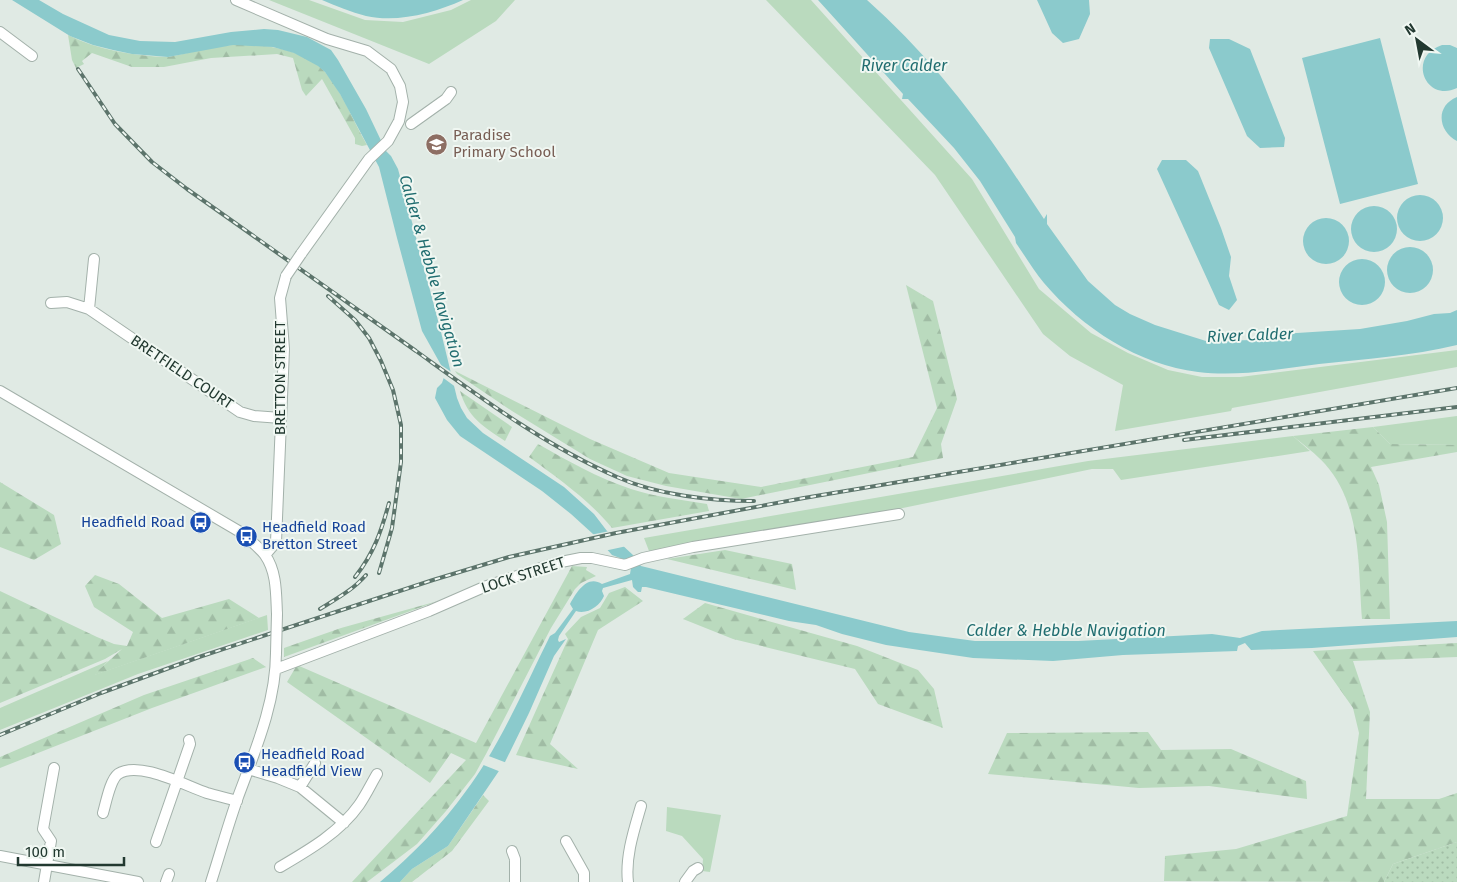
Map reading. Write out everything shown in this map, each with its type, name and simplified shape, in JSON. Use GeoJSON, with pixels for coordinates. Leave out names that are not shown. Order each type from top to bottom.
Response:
{"type":"FeatureCollection","features":[{"type":"Feature","properties":{"kind":"street","name":"BRETTON STREET"},"geometry":{"type":"LineString","coordinates":[[236,0],[319,36],[367,51],[391,68],[400,86],[403,102],[399,121],[388,141],[369,159],[286,276],[280,298],[284,349],[276,542],[265,555]]}},
{"type":"Feature","properties":{"kind":"street"},"geometry":{"type":"LineString","coordinates":[[0,32],[32,56]]}},
{"type":"Feature","properties":{"kind":"street"},"geometry":{"type":"LineString","coordinates":[[411,124],[446,99],[451,92]]}},
{"type":"Feature","properties":{"kind":"street"},"geometry":{"type":"LineString","coordinates":[[89,309],[94,259]]}},
{"type":"Feature","properties":{"kind":"street","name":"BRETFIELD COURT"},"geometry":{"type":"LineString","coordinates":[[51,303],[67,302],[89,309],[240,412],[254,416],[281,418]]}},
{"type":"Feature","properties":{"kind":"street"},"geometry":{"type":"LineString","coordinates":[[0,390],[242,533],[265,555],[276,588],[275,681],[256,747],[211,882]]}},
{"type":"Feature","properties":{"kind":"street","name":"LOCK STREET"},"geometry":{"type":"LineString","coordinates":[[276,669],[429,611],[484,587],[556,563],[581,558],[592,558],[625,565],[643,558],[693,547],[899,514]]}},
{"type":"Feature","properties":{"kind":"street"},"geometry":{"type":"LineString","coordinates":[[156,842],[190,744],[189,740]]}},
{"type":"Feature","properties":{"kind":"street"},"geometry":{"type":"LineString","coordinates":[[300,787],[315,763]]}},
{"type":"Feature","properties":{"kind":"street"},"geometry":{"type":"LineString","coordinates":[[44,882],[51,841],[43,829],[54,768]]}},
{"type":"Feature","properties":{"kind":"street"},"geometry":{"type":"LineString","coordinates":[[248,769],[300,787],[344,823]]}},
{"type":"Feature","properties":{"kind":"street"},"geometry":{"type":"LineString","coordinates":[[103,813],[110,787],[117,775],[125,771],[141,770],[163,775],[207,793],[237,801]]}},
{"type":"Feature","properties":{"kind":"street"},"geometry":{"type":"LineString","coordinates":[[280,867],[308,851],[344,823],[359,805],[377,774]]}},
{"type":"Feature","properties":{"kind":"street"},"geometry":{"type":"LineString","coordinates":[[628,882],[630,846],[641,806]]}},
{"type":"Feature","properties":{"kind":"street"},"geometry":{"type":"LineString","coordinates":[[566,841],[584,873],[584,882]]}},
{"type":"Feature","properties":{"kind":"street"},"geometry":{"type":"LineString","coordinates":[[512,851],[515,882]]}},
{"type":"Feature","properties":{"kind":"street"},"geometry":{"type":"LineString","coordinates":[[0,856],[138,882]]}},
{"type":"Feature","properties":{"kind":"street"},"geometry":{"type":"LineString","coordinates":[[685,882],[692,871],[698,868]]}},
{"type":"Feature","properties":{"kind":"green space"},"geometry":{"type":"Polygon","coordinates":[[[269,0],[309,0],[365,20],[403,22],[451,10],[471,0],[515,0],[496,21],[429,64],[269,0]]]}},
{"type":"Feature","properties":{"kind":"green space"},"geometry":{"type":"Polygon","coordinates":[[[766,0],[811,0],[972,179],[1039,289],[1091,333],[1128,353],[1168,370],[1202,377],[1240,377],[1457,350],[1457,367],[1232,408],[1231,411],[1115,431],[1123,385],[1070,356],[1043,334],[935,175],[766,0]]]}},
{"type":"Feature","properties":{"kind":"green space"},"geometry":{"type":"Polygon","coordinates":[[[68,35],[92,45],[129,54],[168,57],[232,45],[256,45],[294,53],[316,64],[325,72],[343,98],[367,145],[355,144],[355,138],[322,79],[306,96],[302,90],[293,58],[277,54],[211,58],[164,67],[132,67],[92,53],[82,61],[84,64],[76,68],[72,60],[68,35]]]}},
{"type":"Feature","properties":{"kind":"green space"},"geometry":{"type":"Polygon","coordinates":[[[906,285],[933,301],[957,399],[941,444],[943,458],[741,499],[666,486],[627,476],[590,459],[512,411],[455,371],[590,439],[669,473],[761,487],[913,457],[937,408],[906,285]]]}},
{"type":"Feature","properties":{"kind":"green space"},"geometry":{"type":"Polygon","coordinates":[[[460,391],[512,427],[505,441],[477,421],[467,408],[460,391]]]}},
{"type":"Feature","properties":{"kind":"green space"},"geometry":{"type":"Polygon","coordinates":[[[1457,416],[1457,445],[1390,444],[1373,427],[1457,416]]]}},
{"type":"Feature","properties":{"kind":"green space"},"geometry":{"type":"Polygon","coordinates":[[[1373,427],[1390,444],[1457,445],[1457,452],[1371,467],[1379,485],[1387,522],[1390,619],[1362,619],[1356,538],[1346,498],[1337,480],[1325,464],[1293,436],[1373,427]]]}},
{"type":"Feature","properties":{"kind":"green space"},"geometry":{"type":"Polygon","coordinates":[[[1293,436],[1310,451],[1121,480],[1113,469],[1092,469],[898,509],[649,551],[644,538],[1088,461],[1293,436]]]}},
{"type":"Feature","properties":{"kind":"green space"},"geometry":{"type":"Polygon","coordinates":[[[538,444],[583,469],[619,485],[650,494],[707,504],[709,511],[612,528],[584,499],[529,457],[538,444]]]}},
{"type":"Feature","properties":{"kind":"green space"},"geometry":{"type":"Polygon","coordinates":[[[0,482],[54,515],[61,544],[34,560],[0,547],[0,482]]]}},
{"type":"Feature","properties":{"kind":"green space"},"geometry":{"type":"Polygon","coordinates":[[[725,550],[792,564],[796,590],[667,559],[725,550]]]}},
{"type":"Feature","properties":{"kind":"green space"},"geometry":{"type":"Polygon","coordinates":[[[572,566],[587,567],[586,570],[596,576],[581,583],[575,589],[551,628],[475,774],[417,844],[367,882],[352,882],[466,760],[451,753],[430,783],[287,682],[297,665],[476,743],[572,566]]]}},
{"type":"Feature","properties":{"kind":"green space"},"geometry":{"type":"Polygon","coordinates":[[[95,575],[119,584],[162,618],[229,599],[259,618],[92,676],[122,649],[105,659],[0,703],[0,591],[97,637],[114,644],[127,646],[133,632],[94,607],[85,586],[95,575]]]}},
{"type":"Feature","properties":{"kind":"green space"},"geometry":{"type":"Polygon","coordinates":[[[625,587],[643,601],[598,630],[550,744],[578,769],[516,755],[568,639],[565,634],[581,617],[600,608],[609,593],[625,587]]]}},
{"type":"Feature","properties":{"kind":"green space"},"geometry":{"type":"Polygon","coordinates":[[[438,601],[284,657],[284,648],[341,628],[438,601]]]}},
{"type":"Feature","properties":{"kind":"green space"},"geometry":{"type":"Polygon","coordinates":[[[705,603],[857,646],[918,670],[934,689],[943,728],[878,704],[855,669],[733,639],[683,619],[705,603]]]}},
{"type":"Feature","properties":{"kind":"green space"},"geometry":{"type":"Polygon","coordinates":[[[267,615],[268,630],[138,674],[0,730],[0,708],[108,661],[94,675],[267,615]]]}},
{"type":"Feature","properties":{"kind":"green space"},"geometry":{"type":"Polygon","coordinates":[[[1457,643],[1457,657],[1353,661],[1370,712],[1366,799],[1439,799],[1457,793],[1457,842],[1393,864],[1384,882],[1164,881],[1165,856],[1236,849],[1347,816],[1359,733],[1353,708],[1313,651],[1457,643]]]}},
{"type":"Feature","properties":{"kind":"green space"},"geometry":{"type":"Polygon","coordinates":[[[253,658],[266,667],[152,708],[0,768],[0,757],[144,695],[253,658]]]}},
{"type":"Feature","properties":{"kind":"green space"},"geometry":{"type":"Polygon","coordinates":[[[1148,732],[1161,750],[1231,749],[1306,781],[1307,799],[1209,786],[1139,788],[988,774],[1007,733],[1148,732]]]}},
{"type":"Feature","properties":{"kind":"green space"},"geometry":{"type":"Polygon","coordinates":[[[483,795],[489,801],[452,851],[412,882],[400,882],[412,869],[448,846],[483,795]]]}},
{"type":"Feature","properties":{"kind":"green space"},"geometry":{"type":"Polygon","coordinates":[[[667,807],[721,815],[710,872],[702,871],[703,859],[682,836],[666,831],[667,807]]]}},
{"type":"Feature","properties":{"kind":"green space"},"geometry":{"type":"Polygon","coordinates":[[[1457,842],[1457,882],[1384,882],[1393,864],[1457,842]]]}},
{"type":"Feature","properties":{"kind":"water"},"geometry":{"type":"Polygon","coordinates":[[[12,0],[39,0],[63,14],[109,35],[140,41],[175,42],[231,32],[264,29],[278,30],[307,37],[331,50],[366,109],[386,151],[398,169],[457,398],[467,418],[483,433],[564,487],[594,514],[607,531],[633,555],[641,566],[909,632],[975,641],[1078,641],[1212,634],[1240,638],[1262,631],[1457,621],[1457,637],[1312,648],[1251,650],[1245,643],[1238,646],[1237,651],[1123,655],[1053,661],[973,658],[886,645],[842,634],[816,625],[789,621],[646,587],[642,587],[641,592],[638,592],[633,587],[632,580],[603,588],[604,596],[596,606],[589,611],[576,611],[559,636],[559,642],[566,639],[554,656],[505,762],[448,846],[412,869],[400,882],[380,882],[437,828],[479,773],[511,715],[550,636],[555,633],[573,609],[570,604],[579,590],[592,581],[602,584],[630,574],[631,568],[628,561],[612,555],[571,514],[542,491],[460,436],[447,420],[435,398],[437,388],[442,383],[444,377],[441,365],[422,331],[379,167],[340,94],[325,72],[294,53],[273,47],[233,45],[168,57],[132,54],[113,50],[70,36],[12,0]]]}},
{"type":"Feature","properties":{"kind":"water"},"geometry":{"type":"Polygon","coordinates":[[[322,0],[463,0],[416,16],[378,18],[344,9],[322,0]]]}},
{"type":"Feature","properties":{"kind":"water","name":"River Calder"},"geometry":{"type":"Polygon","coordinates":[[[818,0],[867,0],[887,18],[924,56],[975,118],[1044,219],[1047,214],[1047,224],[1088,281],[1115,305],[1130,314],[1155,325],[1206,341],[1254,340],[1281,334],[1360,329],[1434,314],[1450,313],[1457,310],[1457,345],[1388,357],[1228,374],[1176,368],[1133,353],[1113,342],[1076,315],[1044,283],[1016,243],[1015,237],[980,181],[954,148],[908,99],[902,99],[903,94],[818,0]]]}},
{"type":"Feature","properties":{"kind":"water"},"geometry":{"type":"Polygon","coordinates":[[[1037,0],[1089,0],[1090,14],[1079,39],[1063,43],[1052,33],[1037,0]]]}},
{"type":"Feature","properties":{"kind":"water"},"geometry":{"type":"Polygon","coordinates":[[[1380,38],[1418,184],[1340,204],[1302,58],[1380,38]]]}},
{"type":"Feature","properties":{"kind":"water"},"geometry":{"type":"Polygon","coordinates":[[[1210,39],[1229,39],[1250,49],[1285,138],[1284,147],[1260,148],[1247,136],[1209,48],[1210,39]]]}},
{"type":"Feature","properties":{"kind":"water"},"geometry":{"type":"Polygon","coordinates":[[[1442,45],[1450,45],[1457,48],[1457,88],[1446,91],[1437,89],[1429,84],[1424,77],[1423,68],[1425,59],[1431,51],[1442,45]]]}},
{"type":"Feature","properties":{"kind":"water"},"geometry":{"type":"Polygon","coordinates":[[[1457,97],[1457,141],[1446,131],[1443,125],[1442,112],[1450,101],[1457,97]]]}},
{"type":"Feature","properties":{"kind":"water"},"geometry":{"type":"Polygon","coordinates":[[[1162,160],[1186,160],[1198,171],[1231,257],[1229,276],[1237,300],[1229,310],[1219,305],[1157,169],[1162,160]]]}},
{"type":"Feature","properties":{"kind":"water"},"geometry":{"type":"Polygon","coordinates":[[[1416,195],[1424,195],[1433,199],[1439,205],[1443,218],[1439,231],[1433,237],[1424,241],[1416,241],[1407,237],[1401,231],[1397,222],[1397,214],[1401,205],[1407,199],[1416,195]]]}},
{"type":"Feature","properties":{"kind":"water"},"geometry":{"type":"Polygon","coordinates":[[[1370,206],[1378,206],[1387,210],[1393,216],[1397,229],[1393,242],[1387,248],[1378,252],[1370,252],[1361,248],[1355,242],[1351,233],[1351,225],[1355,216],[1361,210],[1370,206]]]}},
{"type":"Feature","properties":{"kind":"water"},"geometry":{"type":"Polygon","coordinates":[[[1322,218],[1330,218],[1339,222],[1345,228],[1349,241],[1345,254],[1339,260],[1330,264],[1322,264],[1313,260],[1307,254],[1303,245],[1303,237],[1307,228],[1313,222],[1322,218]]]}},
{"type":"Feature","properties":{"kind":"water"},"geometry":{"type":"Polygon","coordinates":[[[1406,247],[1414,247],[1423,251],[1429,257],[1433,270],[1429,283],[1423,289],[1414,293],[1406,293],[1397,289],[1391,283],[1387,274],[1387,266],[1391,257],[1397,251],[1406,247]]]}},
{"type":"Feature","properties":{"kind":"water"},"geometry":{"type":"Polygon","coordinates":[[[1358,259],[1366,259],[1375,263],[1381,269],[1385,282],[1381,295],[1375,301],[1366,305],[1358,305],[1349,301],[1343,295],[1339,286],[1339,278],[1343,269],[1349,263],[1358,259]]]}},
{"type":"Feature","properties":{"kind":"pier"},"geometry":{"type":"Polygon","coordinates":[[[438,363],[453,373],[457,388],[442,377],[438,363]]]}},
{"type":"Feature","properties":{"kind":"pier"},"geometry":{"type":"Polygon","coordinates":[[[610,531],[627,546],[604,551],[590,535],[610,531]]]}},
{"type":"Feature","properties":{"kind":"pier"},"geometry":{"type":"Polygon","coordinates":[[[486,755],[507,763],[501,772],[481,764],[486,755]]]}},
{"type":"Feature","properties":{"kind":"railway"},"geometry":{"type":"LineString","coordinates":[[78,69],[115,124],[152,162],[187,189],[464,386],[538,435],[617,477],[649,488],[684,496],[754,501]]}},
{"type":"Feature","properties":{"kind":"railway"},"geometry":{"type":"LineString","coordinates":[[328,296],[355,320],[369,338],[393,390],[401,425],[401,462],[392,528],[379,573]]}},
{"type":"Feature","properties":{"kind":"railway"},"geometry":{"type":"LineString","coordinates":[[0,735],[101,693],[199,657],[509,557],[616,533],[804,498],[1457,388]]}},
{"type":"Feature","properties":{"kind":"railway"},"geometry":{"type":"LineString","coordinates":[[1184,440],[1457,407]]}},
{"type":"Feature","properties":{"kind":"railway"},"geometry":{"type":"LineString","coordinates":[[355,577],[376,542],[389,503]]}},
{"type":"Feature","properties":{"kind":"railway"},"geometry":{"type":"LineString","coordinates":[[320,609],[350,590],[366,575]]}},
{"type":"Feature","properties":{"kind":"place","name":"Paradise Primary School"},"geometry":{"type":"Point","coordinates":[437,144]}},
{"type":"Feature","properties":{"kind":"place","name":"Headfield Road"},"geometry":{"type":"Point","coordinates":[201,522]}},
{"type":"Feature","properties":{"kind":"place","name":"Headfield Road Bretton Street"},"geometry":{"type":"Point","coordinates":[246,536]}},
{"type":"Feature","properties":{"kind":"place","name":"Headfield Road Headfield View"},"geometry":{"type":"Point","coordinates":[245,763]}},
{"type":"Feature","properties":{"kind":"water label","name":"Calder & Hebble Navigation"},"geometry":{"type":"Point","coordinates":[432,271]}},
{"type":"Feature","properties":{"kind":"water label","name":"Calder & Hebble Navigation"},"geometry":{"type":"Point","coordinates":[1066,630]}}]}
